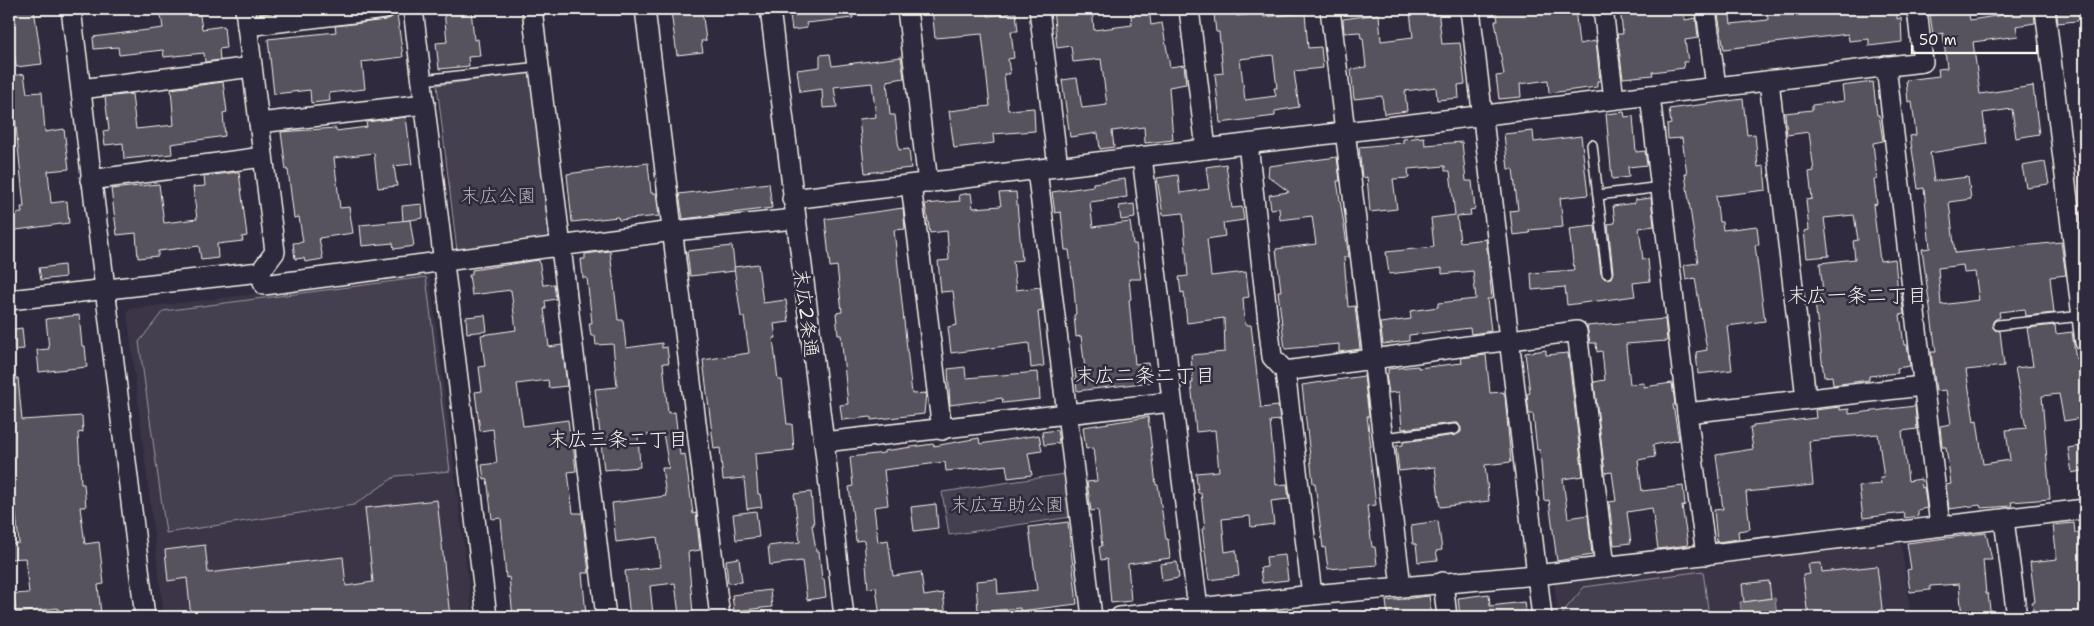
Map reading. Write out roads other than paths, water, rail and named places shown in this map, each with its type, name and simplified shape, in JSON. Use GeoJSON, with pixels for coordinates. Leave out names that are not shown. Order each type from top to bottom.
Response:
{"type":"FeatureCollection","features":[{"type":"Feature","properties":{"kind":"street"},"geometry":{"type":"LineString","coordinates":[[71,9],[90,180],[145,617]]}},
{"type":"Feature","properties":{"kind":"street"},"geometry":{"type":"LineString","coordinates":[[9,300],[260,272],[275,252],[246,17],[385,9]]}},
{"type":"Feature","properties":{"kind":"street"},"geometry":{"type":"LineString","coordinates":[[412,9],[487,617]]}},
{"type":"Feature","properties":{"kind":"street"},"geometry":{"type":"LineString","coordinates":[[532,9],[606,617]]}},
{"type":"Feature","properties":{"kind":"street"},"geometry":{"type":"LineString","coordinates":[[645,9],[720,617]]}},
{"type":"Feature","properties":{"kind":"street","name":"末広2条通"},"geometry":{"type":"LineString","coordinates":[[770,9],[844,617]]}},
{"type":"Feature","properties":{"kind":"street"},"geometry":{"type":"LineString","coordinates":[[907,9],[919,184],[942,430]]}},
{"type":"Feature","properties":{"kind":"street"},"geometry":{"type":"LineString","coordinates":[[1039,9],[1058,167]]}},
{"type":"Feature","properties":{"kind":"street"},"geometry":{"type":"LineString","coordinates":[[1189,9],[1206,149]]}},
{"type":"Feature","properties":{"kind":"street"},"geometry":{"type":"LineString","coordinates":[[1330,9],[1401,586]]}},
{"type":"Feature","properties":{"kind":"street"},"geometry":{"type":"LineString","coordinates":[[1470,9],[1542,617]]}},
{"type":"Feature","properties":{"kind":"street"},"geometry":{"type":"LineString","coordinates":[[1603,9],[1614,99]]}},
{"type":"Feature","properties":{"kind":"street"},"geometry":{"type":"LineString","coordinates":[[1706,9],[1716,87]]}},
{"type":"Feature","properties":{"kind":"street"},"geometry":{"type":"LineString","coordinates":[[792,199],[1923,62],[1917,9]]}},
{"type":"Feature","properties":{"kind":"street"},"geometry":{"type":"LineString","coordinates":[[2045,9],[2085,342]]}},
{"type":"Feature","properties":{"kind":"street"},"geometry":{"type":"LineString","coordinates":[[1886,66],[1922,386],[1940,526]]}},
{"type":"Feature","properties":{"kind":"street"},"geometry":{"type":"LineString","coordinates":[[81,89],[252,67]]}},
{"type":"Feature","properties":{"kind":"street"},"geometry":{"type":"LineString","coordinates":[[1769,80],[1806,398]]}},
{"type":"Feature","properties":{"kind":"street"},"geometry":{"type":"LineString","coordinates":[[1650,95],[1687,413],[1706,555]]}},
{"type":"Feature","properties":{"kind":"street"},"geometry":{"type":"LineString","coordinates":[[259,123],[425,104]]}},
{"type":"Feature","properties":{"kind":"street"},"geometry":{"type":"LineString","coordinates":[[1248,144],[1272,357],[1285,371],[1312,595]]}},
{"type":"Feature","properties":{"kind":"street"},"geometry":{"type":"LineString","coordinates":[[90,180],[263,157]]}},
{"type":"Feature","properties":{"kind":"street"},"geometry":{"type":"LineString","coordinates":[[1142,157],[1198,609]]}},
{"type":"Feature","properties":{"kind":"street"},"geometry":{"type":"LineString","coordinates":[[1037,170],[1092,617]]}},
{"type":"Feature","properties":{"kind":"street"},"geometry":{"type":"LineString","coordinates":[[260,272],[264,285],[673,231],[795,219]]}},
{"type":"Feature","properties":{"kind":"street"},"geometry":{"type":"LineString","coordinates":[[1285,371],[1577,331],[1605,567]]}},
{"type":"Feature","properties":{"kind":"street"},"geometry":{"type":"LineString","coordinates":[[1687,413],[1922,386]]}},
{"type":"Feature","properties":{"kind":"street"},"geometry":{"type":"LineString","coordinates":[[824,442],[942,430],[1171,402]]}},
{"type":"Feature","properties":{"kind":"street"},"geometry":{"type":"LineString","coordinates":[[1120,617],[1401,586],[1536,575],[2085,509]]}},
{"type":"Feature","properties":{"kind":"street"},"geometry":{"type":"LineString","coordinates":[[2004,520],[2016,617]]}},
{"type":"Feature","properties":{"kind":"street"},"geometry":{"type":"LineString","coordinates":[[1443,582],[1447,617]]}},
{"type":"Feature","properties":{"kind":"lane"},"geometry":{"type":"LineString","coordinates":[[422,80],[539,67]]}},
{"type":"Feature","properties":{"kind":"lane"},"geometry":{"type":"LineString","coordinates":[[1592,145],[1607,272]]}},
{"type":"Feature","properties":{"kind":"lane"},"geometry":{"type":"LineString","coordinates":[[1598,195],[1661,187]]}},
{"type":"Feature","properties":{"kind":"lane"},"geometry":{"type":"LineString","coordinates":[[1998,325],[2082,316]]}},
{"type":"Feature","properties":{"kind":"lane"},"geometry":{"type":"LineString","coordinates":[[1383,438],[1454,429]]}},
{"type":"Feature","properties":{"kind":"district","name":"末広一条二丁目"},"geometry":{"type":"Point","coordinates":[1857,295]}},
{"type":"Feature","properties":{"kind":"district","name":"末広二条二丁目"},"geometry":{"type":"Point","coordinates":[1145,375]}},
{"type":"Feature","properties":{"kind":"district","name":"末広三条二丁目"},"geometry":{"type":"Point","coordinates":[618,439]}},
{"type":"Feature","properties":{"kind":"park label","name":"末広公園"},"geometry":{"type":"Point","coordinates":[498,195]}},
{"type":"Feature","properties":{"kind":"park label","name":"末広互助公園"},"geometry":{"type":"Point","coordinates":[1007,504]}}]}
